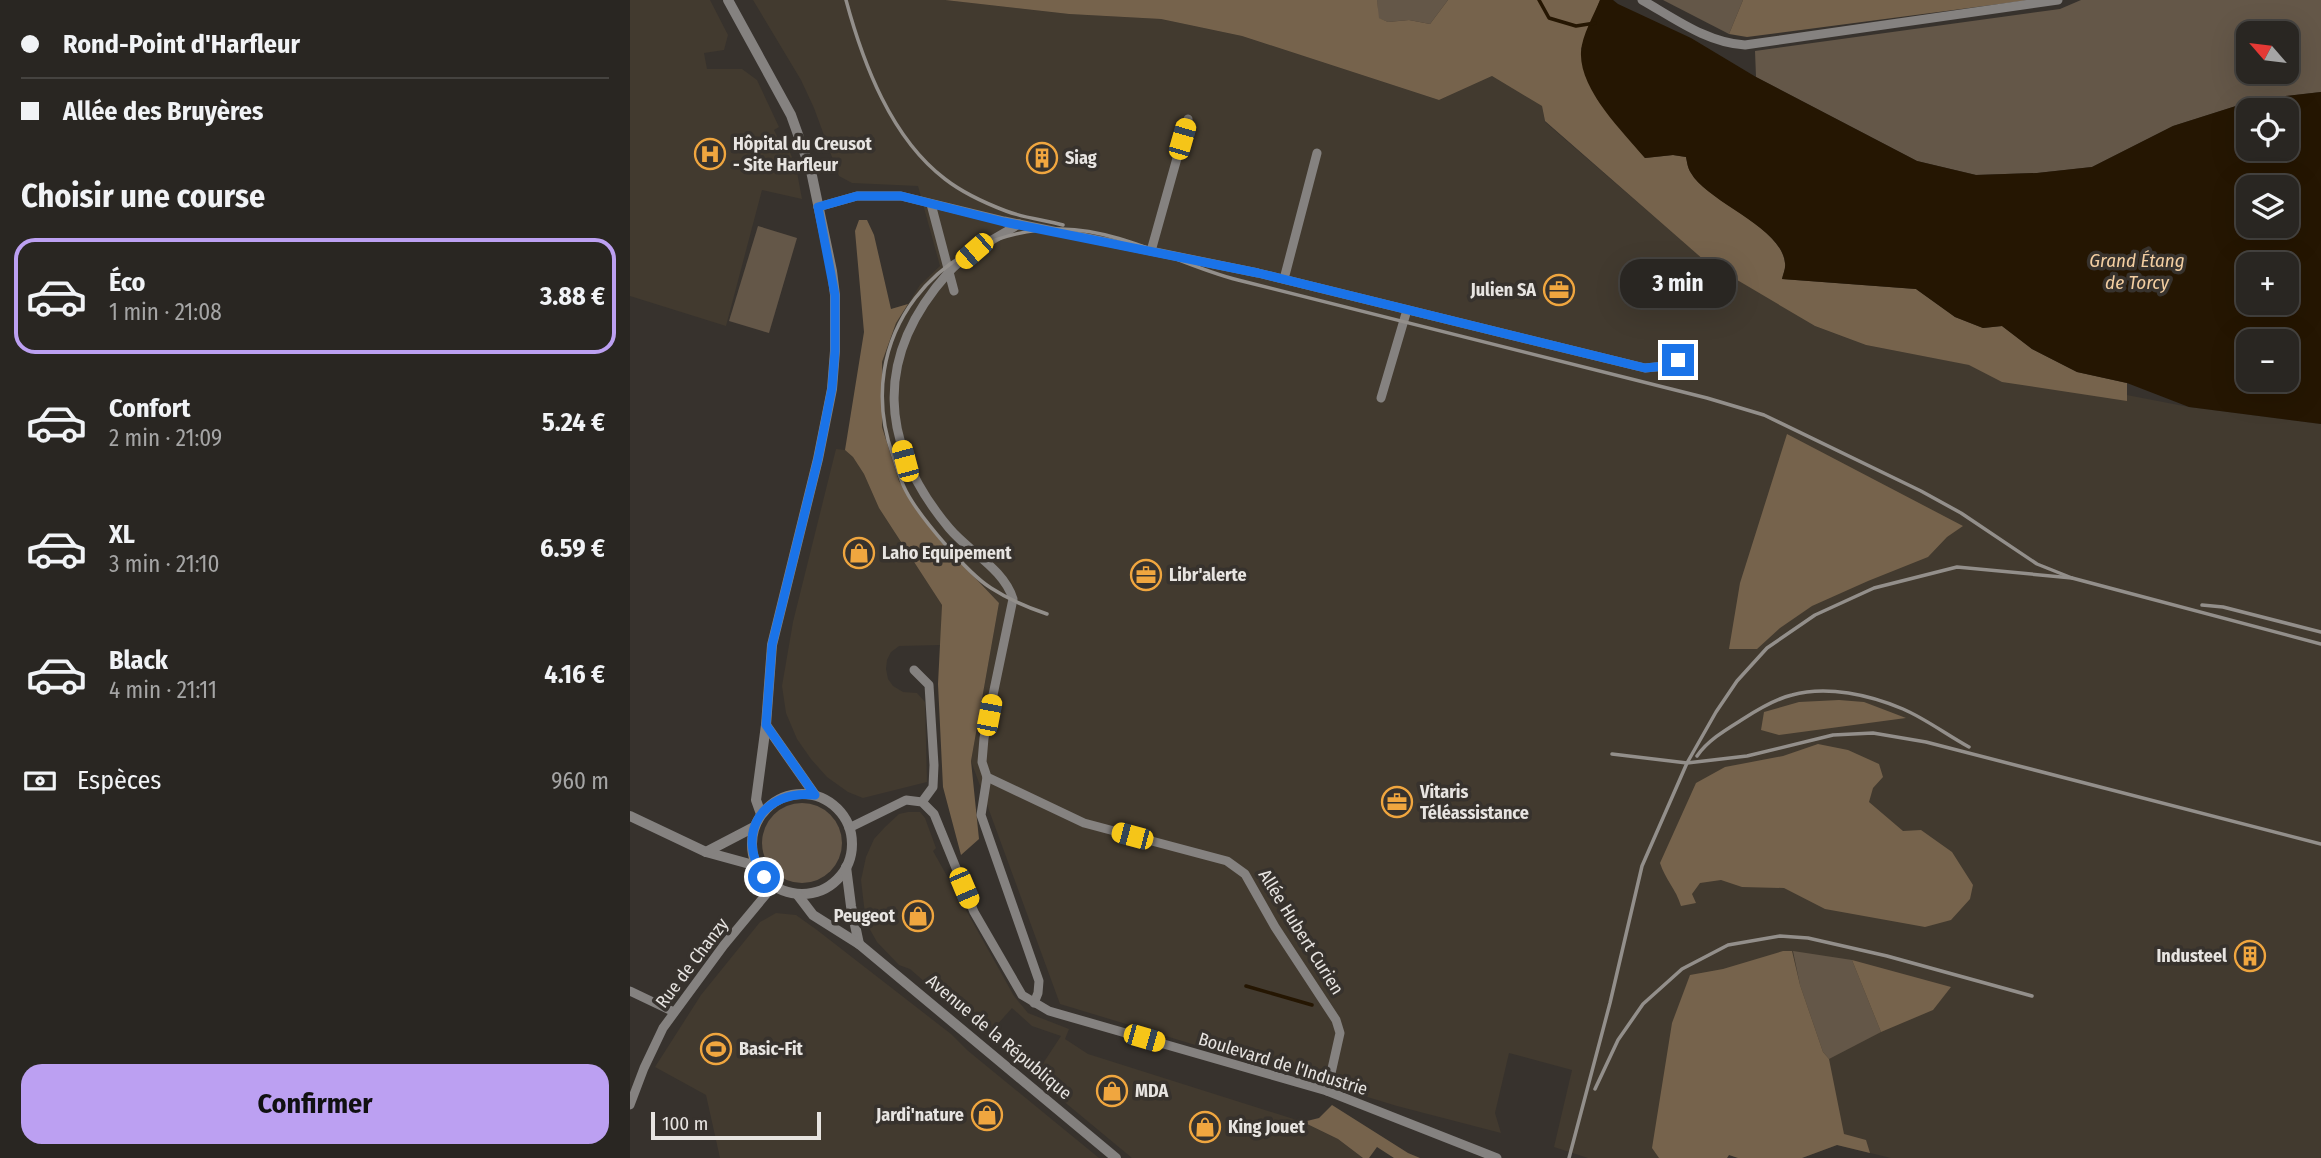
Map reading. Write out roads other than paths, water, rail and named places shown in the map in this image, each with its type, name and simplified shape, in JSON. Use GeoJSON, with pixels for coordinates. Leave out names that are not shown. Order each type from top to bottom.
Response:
{"type":"FeatureCollection","features":[{"type":"Feature","properties":{"kind":"street"},"geometry":{"type":"LineString","coordinates":[[728,0],[791,115],[811,171],[835,295],[832,388],[818,459],[772,645],[766,725],[756,800],[761,814]]}},
{"type":"Feature","properties":{"kind":"street"},"geometry":{"type":"LineString","coordinates":[[1642,0],[1727,44],[1745,44],[2058,0]]}},
{"type":"Feature","properties":{"kind":"street"},"geometry":{"type":"LineString","coordinates":[[1151,251],[1188,118]]}},
{"type":"Feature","properties":{"kind":"street"},"geometry":{"type":"LineString","coordinates":[[1284,279],[1317,153]]}},
{"type":"Feature","properties":{"kind":"street"},"geometry":{"type":"LineString","coordinates":[[818,207],[857,196],[901,196],[1019,224],[1284,279],[1645,368],[1665,366],[1686,359]]}},
{"type":"Feature","properties":{"kind":"street"},"geometry":{"type":"LineString","coordinates":[[931,204],[954,291]]}},
{"type":"Feature","properties":{"kind":"street"},"geometry":{"type":"LineString","coordinates":[[1019,224],[974,251],[949,272],[915,319],[902,348],[893,404],[905,461],[916,481],[948,528],[966,548],[1004,581],[1013,599],[984,738],[982,762],[987,777],[981,815],[1039,981],[1034,1003]]}},
{"type":"Feature","properties":{"kind":"street"},"geometry":{"type":"LineString","coordinates":[[1381,398],[1407,310]]}},
{"type":"Feature","properties":{"kind":"street"},"geometry":{"type":"LineString","coordinates":[[849,828],[906,800],[922,802],[933,787],[929,685],[914,670]]}},
{"type":"Feature","properties":{"kind":"street"},"geometry":{"type":"LineString","coordinates":[[766,725],[815,795]]}},
{"type":"Feature","properties":{"kind":"street","name":"Allée Hubert Curien"},"geometry":{"type":"LineString","coordinates":[[987,777],[1084,823],[1227,861],[1245,874],[1275,927],[1336,1020],[1340,1033],[1327,1091]]}},
{"type":"Feature","properties":{"kind":"street"},"geometry":{"type":"LineString","coordinates":[[800,793],[815,795],[830,802],[842,813],[849,828],[851,854],[837,879],[825,888],[797,894],[773,886],[757,866],[752,854],[751,840],[761,814],[772,803],[785,796],[800,793]]}},
{"type":"Feature","properties":{"kind":"street","name":"Boulevard de l'Industrie"},"geometry":{"type":"LineString","coordinates":[[922,802],[933,814],[974,912],[1021,995],[1049,1011],[1327,1091],[1496,1158]]}},
{"type":"Feature","properties":{"kind":"street"},"geometry":{"type":"LineString","coordinates":[[630,817],[706,852],[757,866]]}},
{"type":"Feature","properties":{"kind":"street"},"geometry":{"type":"LineString","coordinates":[[706,852],[754,827]]}},
{"type":"Feature","properties":{"kind":"street"},"geometry":{"type":"LineString","coordinates":[[846,867],[859,944]]}},
{"type":"Feature","properties":{"kind":"street","name":"Rue de Chanzy"},"geometry":{"type":"LineString","coordinates":[[630,1105],[663,1028],[724,945],[773,886]]}},
{"type":"Feature","properties":{"kind":"street","name":"Avenue de la République"},"geometry":{"type":"LineString","coordinates":[[797,894],[813,915],[859,944],[1116,1158]]}},
{"type":"Feature","properties":{"kind":"street"},"geometry":{"type":"LineString","coordinates":[[630,991],[674,1013]]}},
{"type":"Feature","properties":{"kind":"water","name":"Grand Étang de Torcy"},"geometry":{"type":"Polygon","coordinates":[[[1600,0],[1613,0],[1691,38],[1756,77],[1917,161],[1976,175],[2037,173],[2092,167],[2173,126],[2236,106],[2236,161],[2299,161],[2299,98],[2267,98],[2321,92],[2321,424],[2189,407],[2127,383],[2077,372],[2032,349],[2002,326],[1983,328],[1955,317],[1916,289],[1782,279],[1785,263],[1781,250],[1758,226],[1700,184],[1690,171],[1686,157],[1673,155],[1645,158],[1614,122],[1594,95],[1582,66],[1581,52],[1586,32],[1600,0]]]}},
{"type":"Feature","properties":{"kind":"waterway"},"geometry":{"type":"LineString","coordinates":[[1539,0],[1549,18],[1576,26],[1595,23]]}},
{"type":"Feature","properties":{"kind":"waterway"},"geometry":{"type":"LineString","coordinates":[[1246,986],[1312,1005]]}},
{"type":"Feature","properties":{"kind":"railway"},"geometry":{"type":"LineString","coordinates":[[846,0],[861,49],[882,98],[909,143],[926,162],[952,184],[982,201],[1013,213],[1063,225]]}},
{"type":"Feature","properties":{"kind":"railway"},"geometry":{"type":"LineString","coordinates":[[1047,614],[1011,599],[981,581],[944,543],[912,502],[897,469],[883,412],[884,371],[895,332],[915,298],[943,270],[977,248],[1017,234],[1061,229],[1107,235],[1216,274],[1707,398],[1764,415],[1921,491],[1961,513],[2037,564],[2072,578]]}},
{"type":"Feature","properties":{"kind":"railway"},"geometry":{"type":"LineString","coordinates":[[1569,1158],[1610,1003],[1642,866],[1687,763],[1737,681],[1767,648],[1815,615],[1874,588],[1957,567],[2072,578],[2321,644]]}},
{"type":"Feature","properties":{"kind":"railway"},"geometry":{"type":"LineString","coordinates":[[2202,605],[2223,607],[2321,632]]}},
{"type":"Feature","properties":{"kind":"railway"},"geometry":{"type":"LineString","coordinates":[[1697,756],[1718,735],[1766,705],[1792,695],[1819,691],[1848,693],[1890,704],[1920,717],[1969,747]]}},
{"type":"Feature","properties":{"kind":"railway"},"geometry":{"type":"LineString","coordinates":[[1612,754],[1687,763],[1747,756],[1833,735],[1873,733],[1926,742],[2321,844]]}},
{"type":"Feature","properties":{"kind":"railway"},"geometry":{"type":"LineString","coordinates":[[1595,1089],[1618,1040],[1643,1004],[1682,969],[1728,945],[1780,936],[1808,938],[1887,956],[2032,996]]}},
{"type":"Feature","properties":{"kind":"place","name":"Hôpital du Creusot - Site Harfleur"},"geometry":{"type":"Point","coordinates":[710,154]}},
{"type":"Feature","properties":{"kind":"place","name":"Siag"},"geometry":{"type":"Point","coordinates":[1042,158]}},
{"type":"Feature","properties":{"kind":"place","name":"Julien SA"},"geometry":{"type":"Point","coordinates":[1559,290]}},
{"type":"Feature","properties":{"kind":"place","name":"Laho Equipement"},"geometry":{"type":"Point","coordinates":[859,553]}},
{"type":"Feature","properties":{"kind":"place","name":"Libr'alerte"},"geometry":{"type":"Point","coordinates":[1146,575]}},
{"type":"Feature","properties":{"kind":"place","name":"Vitaris Téléassistance"},"geometry":{"type":"Point","coordinates":[1397,802]}},
{"type":"Feature","properties":{"kind":"place","name":"Peugeot"},"geometry":{"type":"Point","coordinates":[918,916]}},
{"type":"Feature","properties":{"kind":"place","name":"Industeel"},"geometry":{"type":"Point","coordinates":[2250,956]}},
{"type":"Feature","properties":{"kind":"place","name":"Basic-Fit"},"geometry":{"type":"Point","coordinates":[716,1049]}},
{"type":"Feature","properties":{"kind":"place","name":"MDA"},"geometry":{"type":"Point","coordinates":[1112,1091]}},
{"type":"Feature","properties":{"kind":"place","name":"Jardi'nature"},"geometry":{"type":"Point","coordinates":[987,1115]}},
{"type":"Feature","properties":{"kind":"place","name":"King Jouet"},"geometry":{"type":"Point","coordinates":[1205,1127]}}]}
